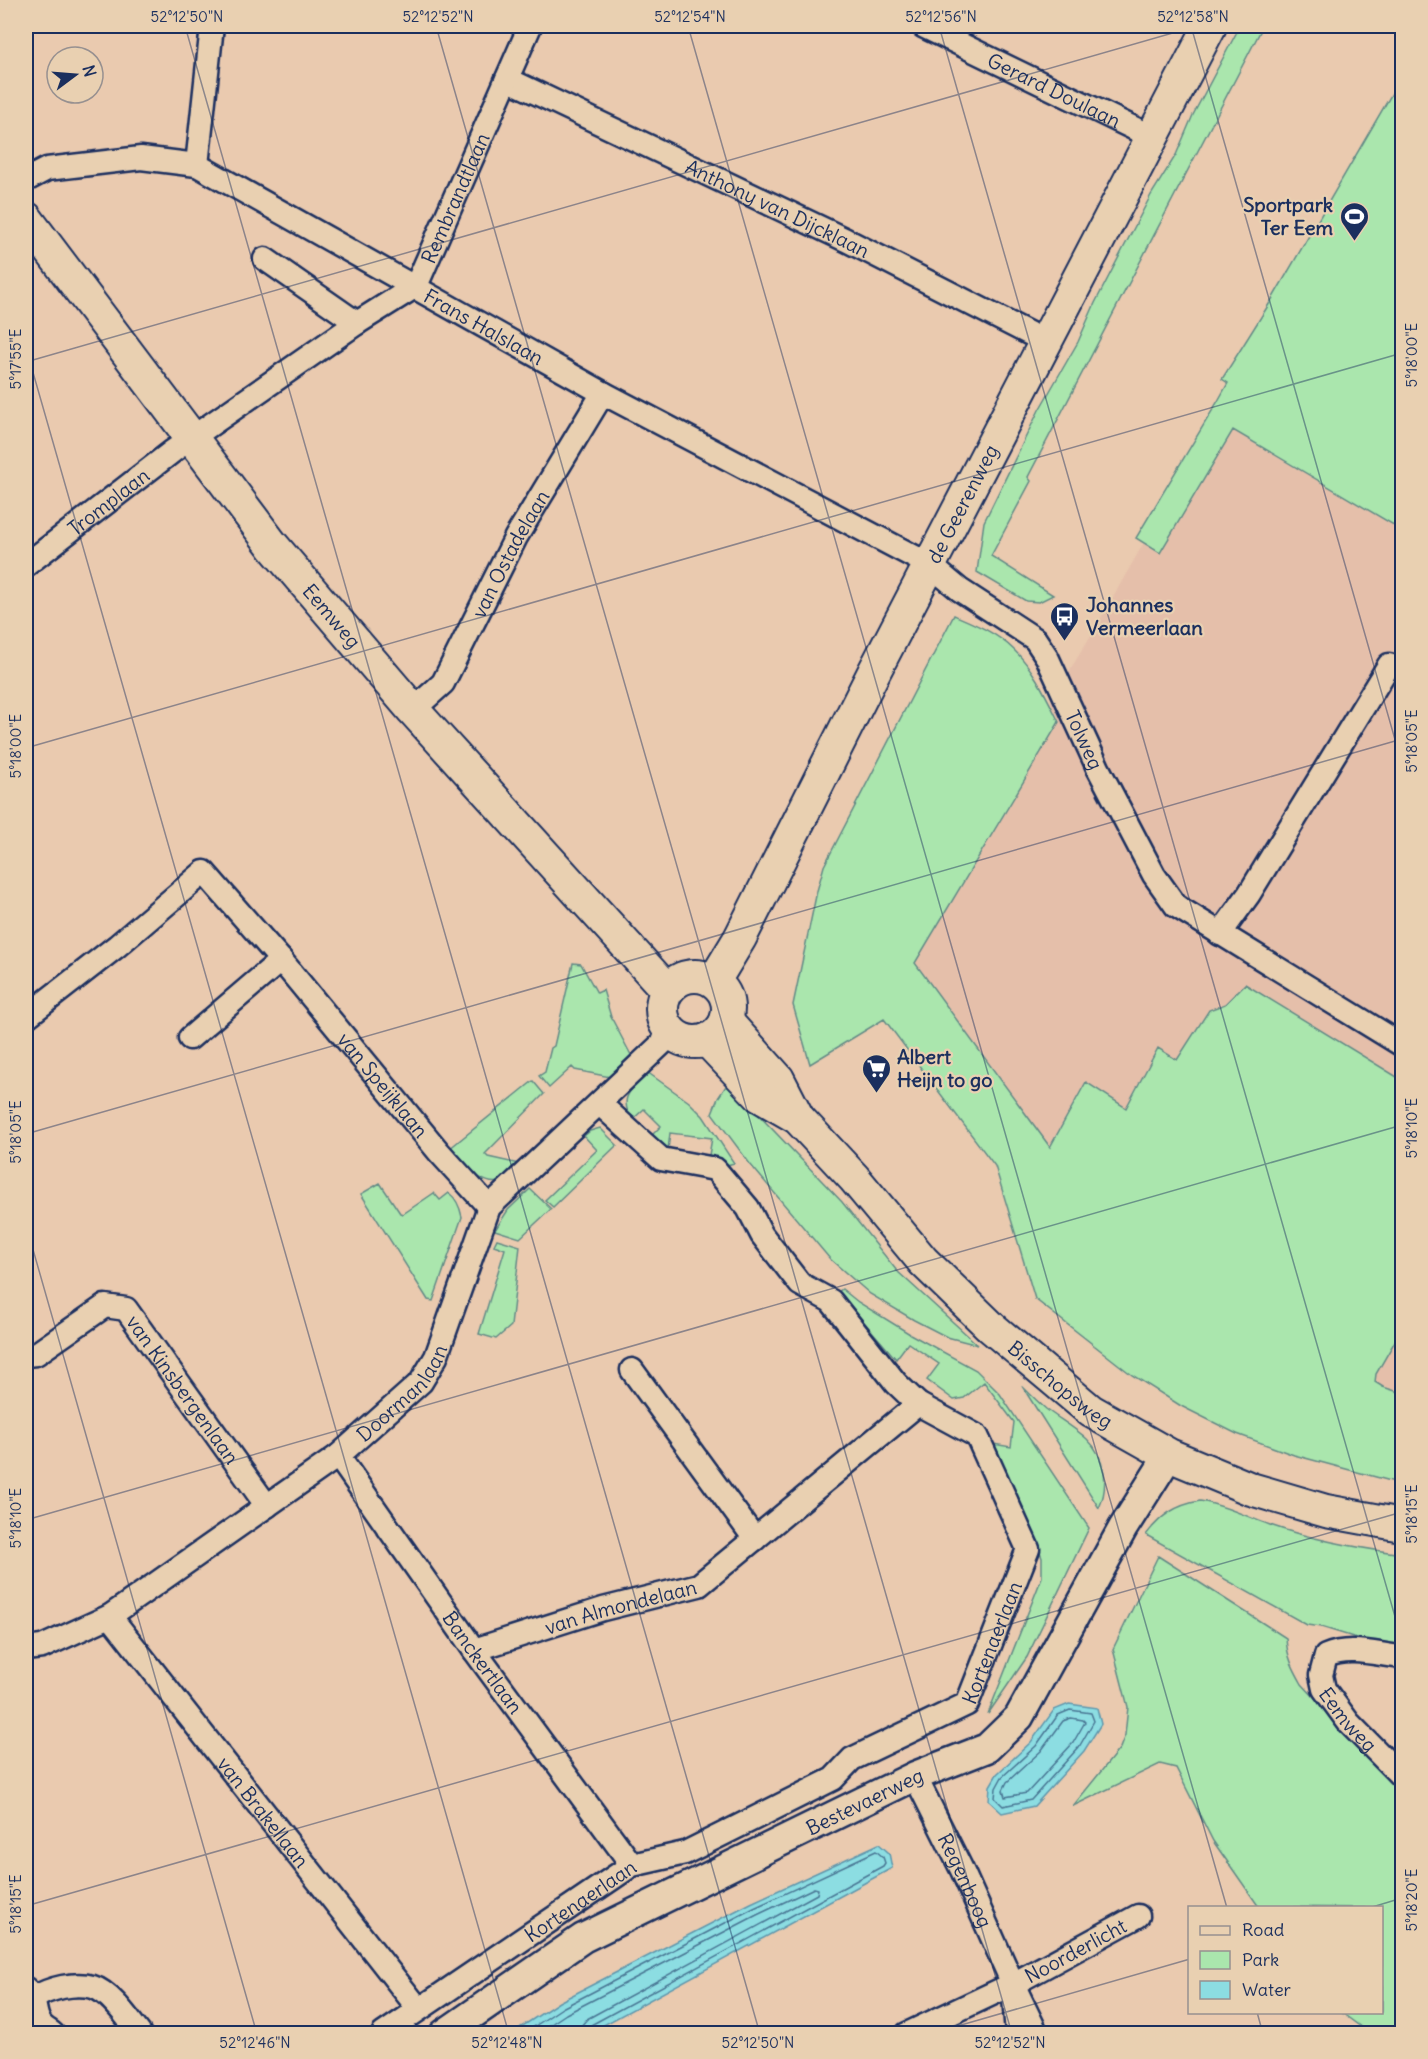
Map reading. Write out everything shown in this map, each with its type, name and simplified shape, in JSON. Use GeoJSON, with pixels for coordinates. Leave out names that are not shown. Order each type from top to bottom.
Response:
{"type":"FeatureCollection","features":[{"type":"Feature","properties":{"kind":"main road","name":"de Geerenweg"},"geometry":{"type":"LineString","coordinates":[[714,981],[740,938],[930,565],[1210,26]]}},
{"type":"Feature","properties":{"kind":"main road","name":"Eemweg"},"geometry":{"type":"LineString","coordinates":[[26,218],[273,546],[413,710],[667,990]]}},
{"type":"Feature","properties":{"kind":"main road"},"geometry":{"type":"LineString","coordinates":[[689,976],[702,976],[714,981],[722,989],[729,1010],[717,1031],[695,1043],[672,1034],[663,1018],[663,999],[667,990],[676,981],[689,976]]}},
{"type":"Feature","properties":{"kind":"main road","name":"Bisschopsweg"},"geometry":{"type":"LineString","coordinates":[[717,1031],[760,1096],[798,1118],[854,1179],[923,1261],[991,1327],[1091,1410],[1169,1455],[1251,1490],[1326,1511],[1402,1525]]}},
{"type":"Feature","properties":{"kind":"street"},"geometry":{"type":"LineString","coordinates":[[197,165],[212,26]]}},
{"type":"Feature","properties":{"kind":"street","name":"Rembrandtlaan"},"geometry":{"type":"LineString","coordinates":[[191,440],[357,323],[416,286],[530,26]]}},
{"type":"Feature","properties":{"kind":"street","name":"Gerard Doulaan"},"geometry":{"type":"LineString","coordinates":[[923,26],[1152,137]]}},
{"type":"Feature","properties":{"kind":"street","name":"Anthony van Dijcklaan"},"geometry":{"type":"LineString","coordinates":[[507,79],[846,240],[1046,342]]}},
{"type":"Feature","properties":{"kind":"street","name":"Frans Halslaan"},"geometry":{"type":"LineString","coordinates":[[26,180],[47,169],[141,158],[197,165],[603,393],[930,565]]}},
{"type":"Feature","properties":{"kind":"street"},"geometry":{"type":"LineString","coordinates":[[265,259],[357,323]]}},
{"type":"Feature","properties":{"kind":"street","name":"van Ostadelaan"},"geometry":{"type":"LineString","coordinates":[[413,710],[443,683],[516,537],[603,393]]}},
{"type":"Feature","properties":{"kind":"street","name":"Tromplaan"},"geometry":{"type":"LineString","coordinates":[[26,565],[191,440]]}},
{"type":"Feature","properties":{"kind":"street","name":"Tolweg"},"geometry":{"type":"LineString","coordinates":[[930,565],[960,590],[1035,639],[1047,657],[1098,768],[1154,875],[1176,906],[1402,1045]]}},
{"type":"Feature","properties":{"kind":"street"},"geometry":{"type":"LineString","coordinates":[[1220,934],[1249,894],[1389,665]]}},
{"type":"Feature","properties":{"kind":"street","name":"van Speijklaan"},"geometry":{"type":"LineString","coordinates":[[26,1017],[204,872],[281,960],[439,1152],[489,1207]]}},
{"type":"Feature","properties":{"kind":"street"},"geometry":{"type":"LineString","coordinates":[[190,1038],[281,960]]}},
{"type":"Feature","properties":{"kind":"street","name":"Doormanlaan"},"geometry":{"type":"LineString","coordinates":[[26,1649],[42,1647],[110,1616],[338,1456],[421,1382],[436,1357],[489,1207],[672,1034]]}},
{"type":"Feature","properties":{"kind":"street","name":"Kortenaerlaan"},"geometry":{"type":"LineString","coordinates":[[383,2034],[418,2008],[632,1865],[685,1853],[833,1779],[852,1759],[967,1704],[1028,1549],[977,1436],[918,1404],[896,1383],[831,1301],[800,1284],[762,1235],[748,1208],[715,1170],[661,1159],[600,1104]]}},
{"type":"Feature","properties":{"kind":"street","name":"van Kinsbergenlaan"},"geometry":{"type":"LineString","coordinates":[[26,1355],[36,1354],[105,1306],[126,1309],[267,1506]]}},
{"type":"Feature","properties":{"kind":"street"},"geometry":{"type":"LineString","coordinates":[[632,1370],[755,1539]]}},
{"type":"Feature","properties":{"kind":"street","name":"van Almondelaan"},"geometry":{"type":"LineString","coordinates":[[474,1650],[603,1609],[699,1585],[918,1404]]}},
{"type":"Feature","properties":{"kind":"street","name":"Bestevaerweg"},"geometry":{"type":"LineString","coordinates":[[444,2034],[583,1938],[915,1776],[987,1749],[1019,1717],[1123,1528],[1169,1455]]}},
{"type":"Feature","properties":{"kind":"street","name":"Banckertlaan"},"geometry":{"type":"LineString","coordinates":[[338,1456],[474,1650],[632,1865]]}},
{"type":"Feature","properties":{"kind":"street","name":"van Brakellaan"},"geometry":{"type":"LineString","coordinates":[[110,1616],[418,2008]]}},
{"type":"Feature","properties":{"kind":"street","name":"Eemweg"},"geometry":{"type":"LineString","coordinates":[[1402,1657],[1336,1651],[1326,1656],[1321,1675],[1324,1689],[1349,1723],[1402,1777]]}},
{"type":"Feature","properties":{"kind":"street","name":"Regenboog"},"geometry":{"type":"LineString","coordinates":[[915,1776],[962,1870],[1012,1984],[1037,2034]]}},
{"type":"Feature","properties":{"kind":"street","name":"Noorderlicht"},"geometry":{"type":"LineString","coordinates":[[907,2034],[1012,1984],[1138,1916]]}},
{"type":"Feature","properties":{"kind":"street","name":"Regenboog"},"geometry":{"type":"LineString","coordinates":[[1012,1984],[1017,2034]]}},
{"type":"Feature","properties":{"kind":"street"},"geometry":{"type":"LineString","coordinates":[[43,2031],[30,1993],[66,1986],[94,1987],[114,2002],[140,2034]]}},
{"type":"Feature","properties":{"kind":"shaded area"},"geometry":{"type":"Polygon","coordinates":[[[1226,399],[1402,507],[1402,1457],[1163,1367],[912,966],[1001,783],[1090,637],[1226,399]]]}},
{"type":"Feature","properties":{"kind":"green space"},"geometry":{"type":"Polygon","coordinates":[[[1240,26],[1263,26],[1028,477],[1031,481],[991,556],[1053,595],[1039,602],[1026,601],[977,572],[984,522],[1039,410],[1078,342],[1095,303],[1151,195],[1176,155],[1193,115],[1240,26]]]}},
{"type":"Feature","properties":{"kind":"green space","name":"Sportpark Ter Eem"},"geometry":{"type":"Polygon","coordinates":[[[1402,76],[1402,530],[1233,430],[1160,553],[1136,538],[1228,383],[1222,379],[1271,301],[1402,76]]]}},
{"type":"Feature","properties":{"kind":"green space"},"geometry":{"type":"Polygon","coordinates":[[[954,615],[993,634],[1014,650],[1034,675],[1059,722],[915,963],[1050,1147],[1086,1082],[1126,1108],[1158,1048],[1177,1060],[1209,1010],[1225,1004],[1245,984],[1402,1080],[1402,1329],[1376,1374],[1375,1382],[1402,1393],[1402,1484],[1294,1455],[1237,1434],[1181,1406],[1132,1375],[1035,1299],[995,1166],[884,1019],[810,1064],[793,1005],[824,866],[954,615]]]}},
{"type":"Feature","properties":{"kind":"green space"},"geometry":{"type":"Polygon","coordinates":[[[573,963],[581,964],[597,993],[603,990],[611,1017],[631,1055],[610,1077],[575,1070],[572,1067],[549,1088],[539,1076],[545,1072],[551,1048],[554,1046],[573,963]]]}},
{"type":"Feature","properties":{"kind":"green space"},"geometry":{"type":"Polygon","coordinates":[[[647,1072],[689,1102],[703,1116],[734,1163],[727,1165],[708,1161],[712,1138],[670,1133],[668,1150],[649,1138],[661,1126],[644,1109],[632,1120],[626,1105],[628,1094],[647,1072]]]}},
{"type":"Feature","properties":{"kind":"green space"},"geometry":{"type":"Polygon","coordinates":[[[533,1081],[544,1094],[485,1154],[488,1157],[519,1164],[508,1178],[498,1182],[482,1179],[467,1168],[449,1149],[533,1081]]]}},
{"type":"Feature","properties":{"kind":"green space"},"geometry":{"type":"Polygon","coordinates":[[[728,1083],[842,1202],[897,1271],[978,1345],[947,1337],[914,1320],[870,1294],[830,1259],[750,1164],[712,1113],[728,1083]]]}},
{"type":"Feature","properties":{"kind":"green space"},"geometry":{"type":"Polygon","coordinates":[[[600,1128],[617,1145],[553,1207],[545,1200],[597,1150],[584,1136],[600,1128]]]}},
{"type":"Feature","properties":{"kind":"green space"},"geometry":{"type":"Polygon","coordinates":[[[380,1183],[400,1213],[403,1214],[434,1193],[440,1200],[449,1193],[458,1204],[462,1217],[433,1301],[428,1300],[361,1194],[380,1183]]]}},
{"type":"Feature","properties":{"kind":"green space"},"geometry":{"type":"Polygon","coordinates":[[[530,1189],[551,1209],[520,1238],[495,1230],[508,1210],[530,1189]]]}},
{"type":"Feature","properties":{"kind":"green space"},"geometry":{"type":"Polygon","coordinates":[[[497,1239],[520,1246],[511,1326],[496,1339],[479,1334],[505,1249],[494,1245],[497,1239]]]}},
{"type":"Feature","properties":{"kind":"green space"},"geometry":{"type":"Polygon","coordinates":[[[842,1289],[858,1302],[910,1334],[976,1370],[1000,1394],[1089,1528],[1027,1657],[988,1714],[1042,1577],[1042,1558],[1037,1542],[993,1444],[1011,1447],[1014,1422],[984,1382],[964,1398],[954,1400],[927,1380],[939,1364],[908,1343],[896,1359],[838,1292],[842,1289]]]}},
{"type":"Feature","properties":{"kind":"green space"},"geometry":{"type":"Polygon","coordinates":[[[1022,1386],[1046,1409],[1082,1435],[1093,1446],[1102,1463],[1105,1481],[1099,1508],[1022,1386]]]}},
{"type":"Feature","properties":{"kind":"green space"},"geometry":{"type":"Polygon","coordinates":[[[1200,1501],[1218,1505],[1303,1535],[1402,1554],[1402,1646],[1363,1640],[1307,1625],[1146,1535],[1170,1512],[1200,1501]]]}},
{"type":"Feature","properties":{"kind":"green space"},"geometry":{"type":"Polygon","coordinates":[[[1158,1556],[1286,1638],[1291,1662],[1302,1684],[1402,1791],[1402,2033],[1369,2033],[1343,2014],[1383,2014],[1383,1906],[1258,1906],[1213,1841],[1176,1768],[1160,1764],[1073,1806],[1120,1748],[1125,1735],[1128,1707],[1113,1649],[1158,1556]]]}},
{"type":"Feature","properties":{"kind":"water"},"geometry":{"type":"Polygon","coordinates":[[[1069,1704],[1097,1708],[1101,1724],[1084,1751],[1034,1806],[1002,1813],[989,1801],[990,1786],[997,1774],[1031,1742],[1054,1710],[1069,1704]]]}},
{"type":"Feature","properties":{"kind":"water"},"geometry":{"type":"Polygon","coordinates":[[[879,1844],[889,1853],[892,1868],[589,2033],[512,2033],[559,2002],[751,1903],[879,1844]]]}},
{"type":"Feature","properties":{"kind":"place","name":"Sportpark Ter Eem"},"geometry":{"type":"Point","coordinates":[1354,242]}},
{"type":"Feature","properties":{"kind":"place","name":"Johannes Vermeerlaan"},"geometry":{"type":"Point","coordinates":[1065,642]}},
{"type":"Feature","properties":{"kind":"place","name":"Albert Heijn to go"},"geometry":{"type":"Point","coordinates":[876,1094]}}]}
